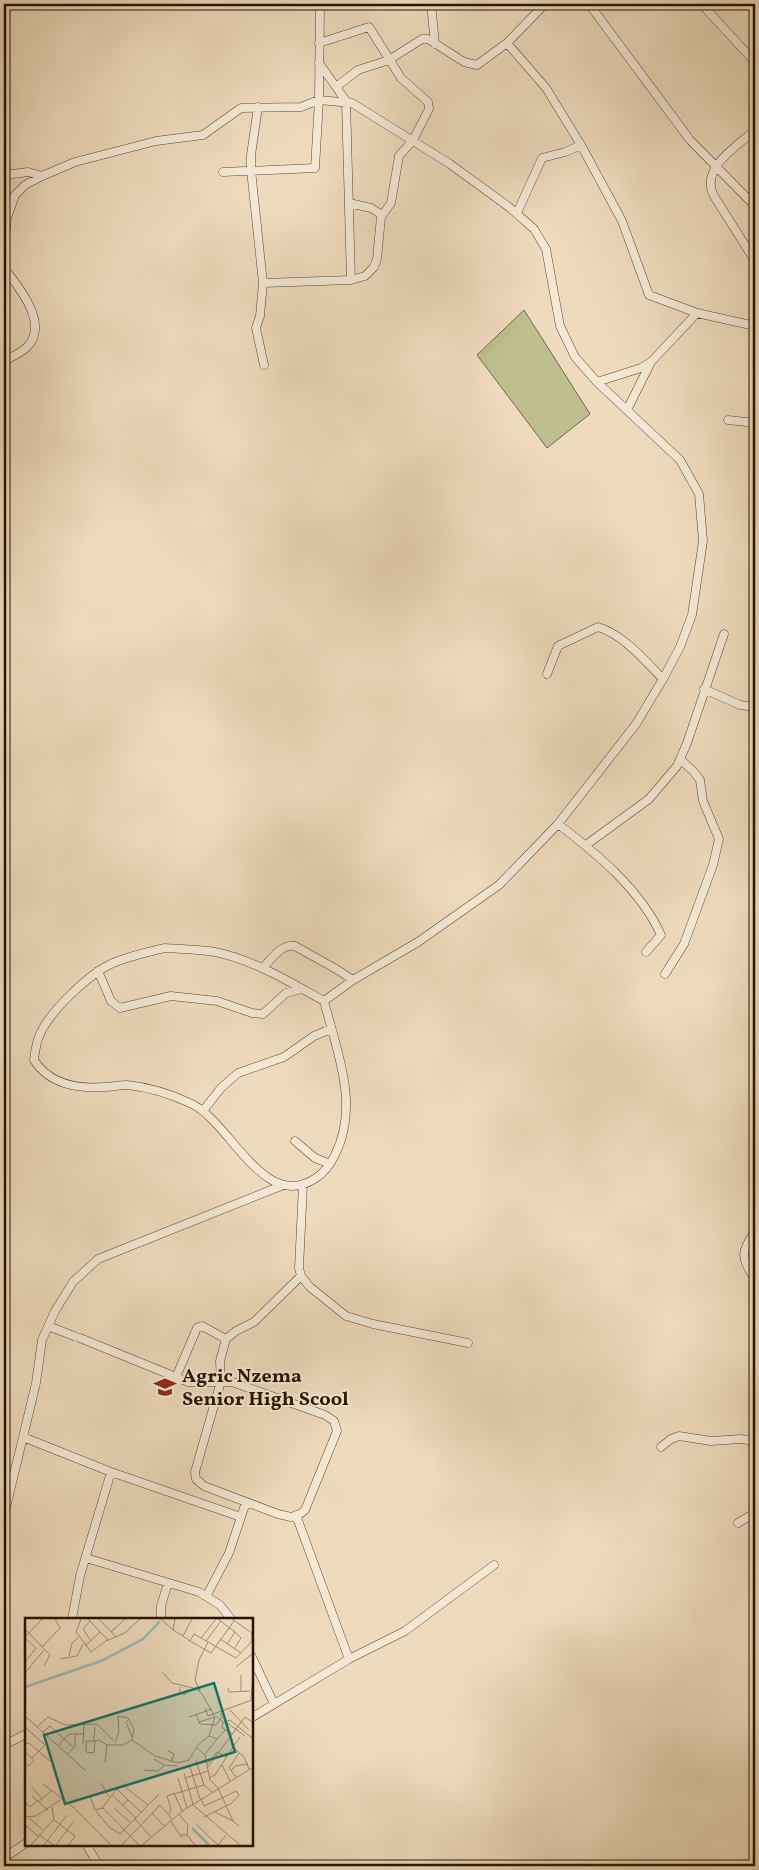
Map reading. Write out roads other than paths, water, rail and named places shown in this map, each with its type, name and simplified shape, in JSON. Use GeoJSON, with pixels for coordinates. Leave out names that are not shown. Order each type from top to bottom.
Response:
{"type":"FeatureCollection","features":[{"type":"Feature","properties":{"kind":"street"},"geometry":{"type":"LineString","coordinates":[[223,172],[315,168],[319,100],[320,4]]}},
{"type":"Feature","properties":{"kind":"street"},"geometry":{"type":"LineString","coordinates":[[336,87],[358,70],[389,60],[422,39],[428,39],[473,65],[480,64],[507,43],[545,4]]}},
{"type":"Feature","properties":{"kind":"street"},"geometry":{"type":"LineString","coordinates":[[589,4],[690,140],[755,206]]}},
{"type":"Feature","properties":{"kind":"street"},"geometry":{"type":"LineString","coordinates":[[433,5],[435,44]]}},
{"type":"Feature","properties":{"kind":"street"},"geometry":{"type":"LineString","coordinates":[[706,5],[755,62]]}},
{"type":"Feature","properties":{"kind":"street"},"geometry":{"type":"LineString","coordinates":[[263,284],[351,280],[365,276],[374,267],[377,259],[382,215],[392,203],[400,156],[413,140],[429,109],[428,102],[404,82],[369,26],[319,42]]}},
{"type":"Feature","properties":{"kind":"street"},"geometry":{"type":"LineString","coordinates":[[507,43],[546,88],[581,145],[622,221],[649,295],[697,313],[755,326]]}},
{"type":"Feature","properties":{"kind":"street"},"geometry":{"type":"LineString","coordinates":[[318,62],[346,101],[351,280]]}},
{"type":"Feature","properties":{"kind":"street"},"geometry":{"type":"LineString","coordinates":[[4,244],[7,218],[15,195],[25,186],[42,176],[74,162],[141,144],[203,135],[234,111],[241,108],[301,107],[319,100],[346,101],[361,107],[450,164],[517,213],[541,239],[552,273],[564,336],[575,356],[597,382],[680,460],[699,494],[703,541],[692,615],[680,647],[636,724],[558,824],[499,885],[418,942],[353,980],[324,1001]]}},
{"type":"Feature","properties":{"kind":"street"},"geometry":{"type":"LineString","coordinates":[[258,107],[251,155],[251,170],[263,284],[260,316],[256,328],[264,365]]}},
{"type":"Feature","properties":{"kind":"street"},"geometry":{"type":"LineString","coordinates":[[755,130],[715,166],[711,176],[712,192],[755,262]]}},
{"type":"Feature","properties":{"kind":"street"},"geometry":{"type":"LineString","coordinates":[[517,213],[542,158],[565,152],[581,145]]}},
{"type":"Feature","properties":{"kind":"street"},"geometry":{"type":"LineString","coordinates":[[4,175],[28,172],[42,176]]}},
{"type":"Feature","properties":{"kind":"street"},"geometry":{"type":"LineString","coordinates":[[349,203],[371,208],[382,215]]}},
{"type":"Feature","properties":{"kind":"street"},"geometry":{"type":"LineString","coordinates":[[4,268],[30,307],[34,323],[32,342],[24,350],[4,361]]}},
{"type":"Feature","properties":{"kind":"street"},"geometry":{"type":"LineString","coordinates":[[597,382],[641,368],[651,362],[697,313]]}},
{"type":"Feature","properties":{"kind":"street"},"geometry":{"type":"LineString","coordinates":[[627,410],[651,362]]}},
{"type":"Feature","properties":{"kind":"street"},"geometry":{"type":"LineString","coordinates":[[728,420],[755,423]]}},
{"type":"Feature","properties":{"kind":"street"},"geometry":{"type":"LineString","coordinates":[[547,674],[558,646],[598,627],[613,634],[637,653],[663,679]]}},
{"type":"Feature","properties":{"kind":"street"},"geometry":{"type":"LineString","coordinates":[[586,845],[649,799],[681,760],[724,634]]}},
{"type":"Feature","properties":{"kind":"street"},"geometry":{"type":"LineString","coordinates":[[704,689],[740,705],[755,707]]}},
{"type":"Feature","properties":{"kind":"street"},"geometry":{"type":"LineString","coordinates":[[665,974],[684,944],[713,865],[719,839],[703,801],[700,780],[681,760]]}},
{"type":"Feature","properties":{"kind":"street"},"geometry":{"type":"LineString","coordinates":[[558,824],[586,845],[642,903],[656,923],[661,934],[646,952]]}},
{"type":"Feature","properties":{"kind":"street"},"geometry":{"type":"LineString","coordinates":[[263,968],[273,957],[289,945],[336,968],[353,980]]}},
{"type":"Feature","properties":{"kind":"street"},"geometry":{"type":"LineString","coordinates":[[4,1516],[36,1383],[42,1340],[48,1326],[74,1282],[98,1259],[281,1186],[303,1185],[316,1178],[330,1164],[339,1147],[348,1115],[345,1081],[324,1001],[263,968],[215,952],[164,948],[137,954],[111,963],[98,971],[56,1011],[40,1033],[34,1060],[40,1070],[58,1081],[82,1088],[126,1085],[167,1094],[203,1111],[210,1115],[262,1174],[281,1186]]}},
{"type":"Feature","properties":{"kind":"street"},"geometry":{"type":"LineString","coordinates":[[98,971],[111,1001],[120,1008],[171,996],[217,1001],[252,1013],[263,1014],[286,993],[302,989]]}},
{"type":"Feature","properties":{"kind":"street"},"geometry":{"type":"LineString","coordinates":[[203,1111],[221,1088],[238,1073],[284,1057],[314,1036],[331,1029]]}},
{"type":"Feature","properties":{"kind":"street"},"geometry":{"type":"LineString","coordinates":[[295,1141],[315,1158],[330,1164]]}},
{"type":"Feature","properties":{"kind":"street"},"geometry":{"type":"LineString","coordinates":[[303,1185],[299,1258],[301,1276],[310,1287],[346,1316],[381,1326],[468,1343]]}},
{"type":"Feature","properties":{"kind":"street"},"geometry":{"type":"LineString","coordinates":[[755,1230],[745,1247],[743,1258],[755,1280]]}},
{"type":"Feature","properties":{"kind":"street"},"geometry":{"type":"LineString","coordinates":[[48,1326],[188,1382],[206,1384],[221,1381],[232,1382],[325,1415],[334,1421],[337,1431],[304,1510],[291,1517],[278,1514],[204,1486],[196,1478],[200,1454],[221,1381],[220,1361],[226,1339],[236,1331],[254,1322],[301,1276]]}},
{"type":"Feature","properties":{"kind":"street"},"geometry":{"type":"LineString","coordinates":[[176,1377],[197,1328],[202,1326],[226,1339]]}},
{"type":"Feature","properties":{"kind":"street"},"geometry":{"type":"LineString","coordinates":[[661,1447],[671,1438],[679,1436],[711,1441],[741,1439],[755,1441]]}},
{"type":"Feature","properties":{"kind":"street"},"geometry":{"type":"LineString","coordinates":[[23,1437],[111,1472],[241,1518]]}},
{"type":"Feature","properties":{"kind":"street"},"geometry":{"type":"LineString","coordinates":[[72,1618],[86,1558],[111,1472]]}},
{"type":"Feature","properties":{"kind":"street"},"geometry":{"type":"LineString","coordinates":[[207,1595],[229,1552],[246,1502]]}},
{"type":"Feature","properties":{"kind":"street"},"geometry":{"type":"LineString","coordinates":[[738,1523],[755,1513]]}},
{"type":"Feature","properties":{"kind":"street"},"geometry":{"type":"LineString","coordinates":[[296,1515],[349,1659]]}},
{"type":"Feature","properties":{"kind":"street"},"geometry":{"type":"LineString","coordinates":[[86,1558],[207,1595],[226,1617]]}},
{"type":"Feature","properties":{"kind":"street"},"geometry":{"type":"LineString","coordinates":[[252,1717],[349,1659],[405,1631],[494,1565]]}},
{"type":"Feature","properties":{"kind":"street"},"geometry":{"type":"LineString","coordinates":[[161,1618],[161,1606],[168,1583]]}},
{"type":"Feature","properties":{"kind":"street"},"geometry":{"type":"LineString","coordinates":[[252,1657],[274,1704]]}},
{"type":"Feature","properties":{"kind":"street"},"geometry":{"type":"LineString","coordinates":[[4,1745],[25,1734]]}},
{"type":"Feature","properties":{"kind":"street"},"geometry":{"type":"LineString","coordinates":[[4,1858],[25,1844]]}},
{"type":"Feature","properties":{"kind":"street"},"geometry":{"type":"LineString","coordinates":[[87,1845],[99,1866]]}},
{"type":"Feature","properties":{"kind":"place","name":"Agric Nzema Senior High Scool"},"geometry":{"type":"Point","coordinates":[165,1387]}}]}
